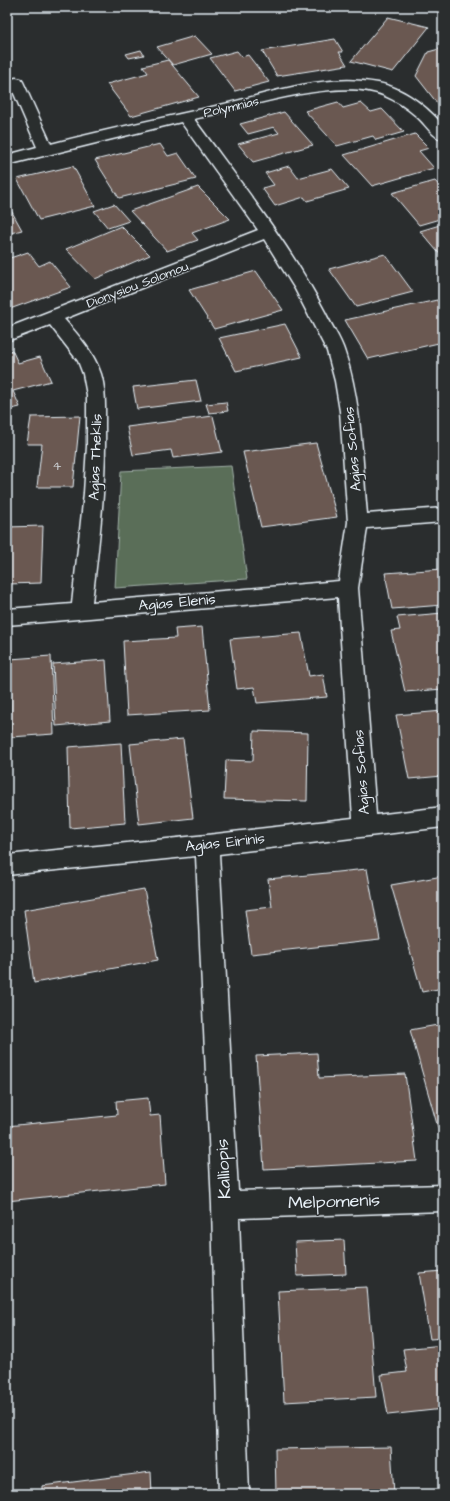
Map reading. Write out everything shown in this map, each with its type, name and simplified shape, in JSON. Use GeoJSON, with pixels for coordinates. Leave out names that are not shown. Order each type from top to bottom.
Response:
{"type":"FeatureCollection","features":[{"type":"Feature","properties":{"kind":"street"},"geometry":{"type":"LineString","coordinates":[[16,82],[46,150]]}},
{"type":"Feature","properties":{"kind":"street","name":"Polymnias"},"geometry":{"type":"LineString","coordinates":[[7,160],[316,87],[347,85],[378,88],[399,97],[422,112],[443,136]]}},
{"type":"Feature","properties":{"kind":"street","name":"Agias Sofias"},"geometry":{"type":"LineString","coordinates":[[185,117],[268,232],[304,289],[336,351],[344,381],[349,411],[358,522],[348,588],[365,826]]}},
{"type":"Feature","properties":{"kind":"street","name":"Dionysiou Solomou"},"geometry":{"type":"LineString","coordinates":[[7,335],[268,232]]}},
{"type":"Feature","properties":{"kind":"street","name":"Agias Theklis"},"geometry":{"type":"LineString","coordinates":[[52,317],[82,352],[90,368],[96,390],[97,444],[94,498],[81,610]]}},
{"type":"Feature","properties":{"kind":"street"},"geometry":{"type":"LineString","coordinates":[[358,522],[443,515]]}},
{"type":"Feature","properties":{"kind":"street","name":"Agias Elenis"},"geometry":{"type":"LineString","coordinates":[[7,617],[348,588]]}},
{"type":"Feature","properties":{"kind":"street","name":"Agias Eirinis"},"geometry":{"type":"LineString","coordinates":[[7,865],[207,845],[443,817]]}},
{"type":"Feature","properties":{"kind":"street","name":"Kalliopis"},"geometry":{"type":"LineString","coordinates":[[207,845],[225,1205],[234,1494]]}},
{"type":"Feature","properties":{"kind":"street","name":"Melpomenis"},"geometry":{"type":"LineString","coordinates":[[225,1205],[443,1198]]}},
{"type":"Feature","properties":{"kind":"green space"},"geometry":{"type":"Polygon","coordinates":[[[231,466],[247,579],[115,588],[121,471],[231,466]]]}},
{"type":"Feature","properties":{"kind":"building"},"geometry":{"type":"Polygon","coordinates":[[[388,17],[429,27],[393,72],[351,61],[388,17]]]}},
{"type":"Feature","properties":{"kind":"building"},"geometry":{"type":"Polygon","coordinates":[[[195,36],[212,54],[173,65],[157,47],[195,36]]]}},
{"type":"Feature","properties":{"kind":"building"},"geometry":{"type":"Polygon","coordinates":[[[335,39],[343,52],[339,52],[347,65],[277,76],[262,51],[335,39]]]}},
{"type":"Feature","properties":{"kind":"building"},"geometry":{"type":"Polygon","coordinates":[[[443,48],[443,102],[437,103],[416,76],[428,52],[443,48]]]}},
{"type":"Feature","properties":{"kind":"building"},"geometry":{"type":"Polygon","coordinates":[[[141,50],[144,55],[129,58],[126,54],[141,50]]]}},
{"type":"Feature","properties":{"kind":"building"},"geometry":{"type":"Polygon","coordinates":[[[237,51],[242,57],[248,55],[269,82],[235,91],[210,58],[237,51]]]}},
{"type":"Feature","properties":{"kind":"building"},"geometry":{"type":"Polygon","coordinates":[[[168,60],[199,97],[131,116],[107,84],[148,73],[143,66],[168,60]]]}},
{"type":"Feature","properties":{"kind":"building"},"geometry":{"type":"Polygon","coordinates":[[[338,102],[343,108],[361,103],[371,112],[382,109],[404,132],[376,140],[373,136],[337,146],[305,111],[338,102]]]}},
{"type":"Feature","properties":{"kind":"building"},"geometry":{"type":"Polygon","coordinates":[[[284,112],[313,145],[253,162],[238,144],[279,133],[274,127],[248,134],[240,124],[284,112]]]}},
{"type":"Feature","properties":{"kind":"building"},"geometry":{"type":"Polygon","coordinates":[[[415,134],[429,148],[419,151],[434,168],[372,186],[344,155],[415,134]]]}},
{"type":"Feature","properties":{"kind":"building"},"geometry":{"type":"Polygon","coordinates":[[[160,144],[168,156],[178,153],[196,179],[119,198],[95,160],[160,144]]]}},
{"type":"Feature","properties":{"kind":"building"},"geometry":{"type":"Polygon","coordinates":[[[73,166],[95,206],[39,220],[17,179],[73,166]]]}},
{"type":"Feature","properties":{"kind":"building"},"geometry":{"type":"Polygon","coordinates":[[[289,166],[298,178],[332,169],[349,189],[307,201],[304,197],[275,206],[262,188],[274,185],[265,173],[289,166]]]}},
{"type":"Feature","properties":{"kind":"building"},"geometry":{"type":"Polygon","coordinates":[[[435,181],[443,190],[443,218],[419,225],[392,193],[435,181]]]}},
{"type":"Feature","properties":{"kind":"building"},"geometry":{"type":"Polygon","coordinates":[[[198,187],[230,219],[192,233],[198,240],[167,251],[130,211],[198,187]]]}},
{"type":"Feature","properties":{"kind":"building"},"geometry":{"type":"Polygon","coordinates":[[[7,203],[22,230],[7,234],[7,203]]]}},
{"type":"Feature","properties":{"kind":"building"},"geometry":{"type":"Polygon","coordinates":[[[114,204],[129,221],[108,228],[94,211],[114,204]]]}},
{"type":"Feature","properties":{"kind":"building"},"geometry":{"type":"Polygon","coordinates":[[[443,224],[443,258],[420,231],[443,224]]]}},
{"type":"Feature","properties":{"kind":"building"},"geometry":{"type":"Polygon","coordinates":[[[121,226],[150,255],[95,279],[66,249],[121,226]]]}},
{"type":"Feature","properties":{"kind":"building"},"geometry":{"type":"Polygon","coordinates":[[[28,252],[39,266],[50,261],[71,287],[7,310],[7,259],[28,252]]]}},
{"type":"Feature","properties":{"kind":"building"},"geometry":{"type":"Polygon","coordinates":[[[385,254],[413,292],[356,307],[329,269],[385,254]]]}},
{"type":"Feature","properties":{"kind":"building"},"geometry":{"type":"Polygon","coordinates":[[[256,271],[283,310],[214,329],[189,290],[256,271]]]}},
{"type":"Feature","properties":{"kind":"building"},"geometry":{"type":"Polygon","coordinates":[[[437,300],[443,310],[443,342],[368,359],[345,320],[437,300]]]}},
{"type":"Feature","properties":{"kind":"building"},"geometry":{"type":"Polygon","coordinates":[[[285,324],[302,357],[236,371],[219,338],[285,324]]]}},
{"type":"Feature","properties":{"kind":"building"},"geometry":{"type":"Polygon","coordinates":[[[12,350],[18,363],[40,357],[51,381],[13,391],[20,407],[7,410],[7,351],[12,350]]]}},
{"type":"Feature","properties":{"kind":"building"},"geometry":{"type":"Polygon","coordinates":[[[196,380],[201,401],[137,409],[133,387],[196,380]]]}},
{"type":"Feature","properties":{"kind":"building"},"geometry":{"type":"Polygon","coordinates":[[[226,402],[228,411],[209,413],[206,404],[226,402]]]}},
{"type":"Feature","properties":{"kind":"building"},"geometry":{"type":"Polygon","coordinates":[[[80,416],[73,487],[37,487],[42,444],[27,444],[31,417],[80,416]]]}},
{"type":"Feature","properties":{"kind":"building"},"geometry":{"type":"Polygon","coordinates":[[[213,416],[222,452],[173,458],[171,450],[133,455],[127,427],[213,416]]]}},
{"type":"Feature","properties":{"kind":"building"},"geometry":{"type":"Polygon","coordinates":[[[316,443],[337,517],[261,527],[243,452],[316,443]]]}},
{"type":"Feature","properties":{"kind":"building"},"geometry":{"type":"Polygon","coordinates":[[[43,526],[41,583],[7,584],[7,527],[43,526]]]}},
{"type":"Feature","properties":{"kind":"building"},"geometry":{"type":"Polygon","coordinates":[[[443,569],[443,605],[392,609],[385,573],[443,569]]]}},
{"type":"Feature","properties":{"kind":"building"},"geometry":{"type":"Polygon","coordinates":[[[443,613],[443,689],[405,692],[391,631],[400,630],[397,617],[443,613]]]}},
{"type":"Feature","properties":{"kind":"building"},"geometry":{"type":"Polygon","coordinates":[[[202,627],[210,710],[127,715],[123,641],[176,638],[175,629],[202,627]]]}},
{"type":"Feature","properties":{"kind":"building"},"geometry":{"type":"Polygon","coordinates":[[[301,633],[309,676],[323,674],[327,697],[257,703],[254,687],[237,689],[230,639],[301,633]]]}},
{"type":"Feature","properties":{"kind":"building"},"geometry":{"type":"Polygon","coordinates":[[[51,656],[54,734],[11,737],[10,659],[51,656]]]}},
{"type":"Feature","properties":{"kind":"building"},"geometry":{"type":"Polygon","coordinates":[[[106,660],[110,721],[56,726],[53,664],[106,660]]]}},
{"type":"Feature","properties":{"kind":"building"},"geometry":{"type":"Polygon","coordinates":[[[443,711],[443,776],[409,779],[396,715],[443,711]]]}},
{"type":"Feature","properties":{"kind":"building"},"geometry":{"type":"Polygon","coordinates":[[[254,731],[308,733],[307,801],[224,799],[226,760],[253,761],[254,731]]]}},
{"type":"Feature","properties":{"kind":"building"},"geometry":{"type":"Polygon","coordinates":[[[183,739],[193,818],[139,824],[130,744],[183,739]]]}},
{"type":"Feature","properties":{"kind":"building"},"geometry":{"type":"Polygon","coordinates":[[[121,743],[125,823],[70,828],[68,747],[121,743]]]}},
{"type":"Feature","properties":{"kind":"building"},"geometry":{"type":"Polygon","coordinates":[[[367,869],[380,940],[251,954],[245,910],[272,907],[268,879],[367,869]]]}},
{"type":"Feature","properties":{"kind":"building"},"geometry":{"type":"Polygon","coordinates":[[[443,876],[443,988],[422,992],[391,885],[443,876]]]}},
{"type":"Feature","properties":{"kind":"building"},"geometry":{"type":"Polygon","coordinates":[[[144,889],[158,960],[34,983],[24,910],[144,889]]]}},
{"type":"Feature","properties":{"kind":"building"},"geometry":{"type":"Polygon","coordinates":[[[443,1024],[443,1145],[410,1030],[443,1024]]]}},
{"type":"Feature","properties":{"kind":"building"},"geometry":{"type":"Polygon","coordinates":[[[317,1053],[319,1078],[405,1074],[417,1161],[264,1169],[256,1056],[317,1053]]]}},
{"type":"Feature","properties":{"kind":"building"},"geometry":{"type":"Polygon","coordinates":[[[148,1098],[150,1116],[160,1115],[165,1184],[7,1201],[7,1126],[117,1115],[116,1101],[148,1098]]]}},
{"type":"Feature","properties":{"kind":"building"},"geometry":{"type":"Polygon","coordinates":[[[344,1240],[346,1274],[297,1276],[295,1242],[344,1240]]]}},
{"type":"Feature","properties":{"kind":"building"},"geometry":{"type":"Polygon","coordinates":[[[443,1271],[443,1338],[430,1339],[419,1273],[443,1271]]]}},
{"type":"Feature","properties":{"kind":"building"},"geometry":{"type":"Polygon","coordinates":[[[367,1287],[376,1397],[284,1402],[278,1291],[367,1287]]]}},
{"type":"Feature","properties":{"kind":"building"},"geometry":{"type":"Polygon","coordinates":[[[443,1345],[443,1409],[388,1415],[381,1375],[407,1372],[403,1349],[443,1345]]]}},
{"type":"Feature","properties":{"kind":"building"},"geometry":{"type":"Polygon","coordinates":[[[391,1447],[394,1494],[276,1494],[275,1449],[391,1447]]]}},
{"type":"Feature","properties":{"kind":"building"},"geometry":{"type":"Polygon","coordinates":[[[151,1472],[152,1494],[42,1494],[42,1486],[151,1472]]]}}]}
